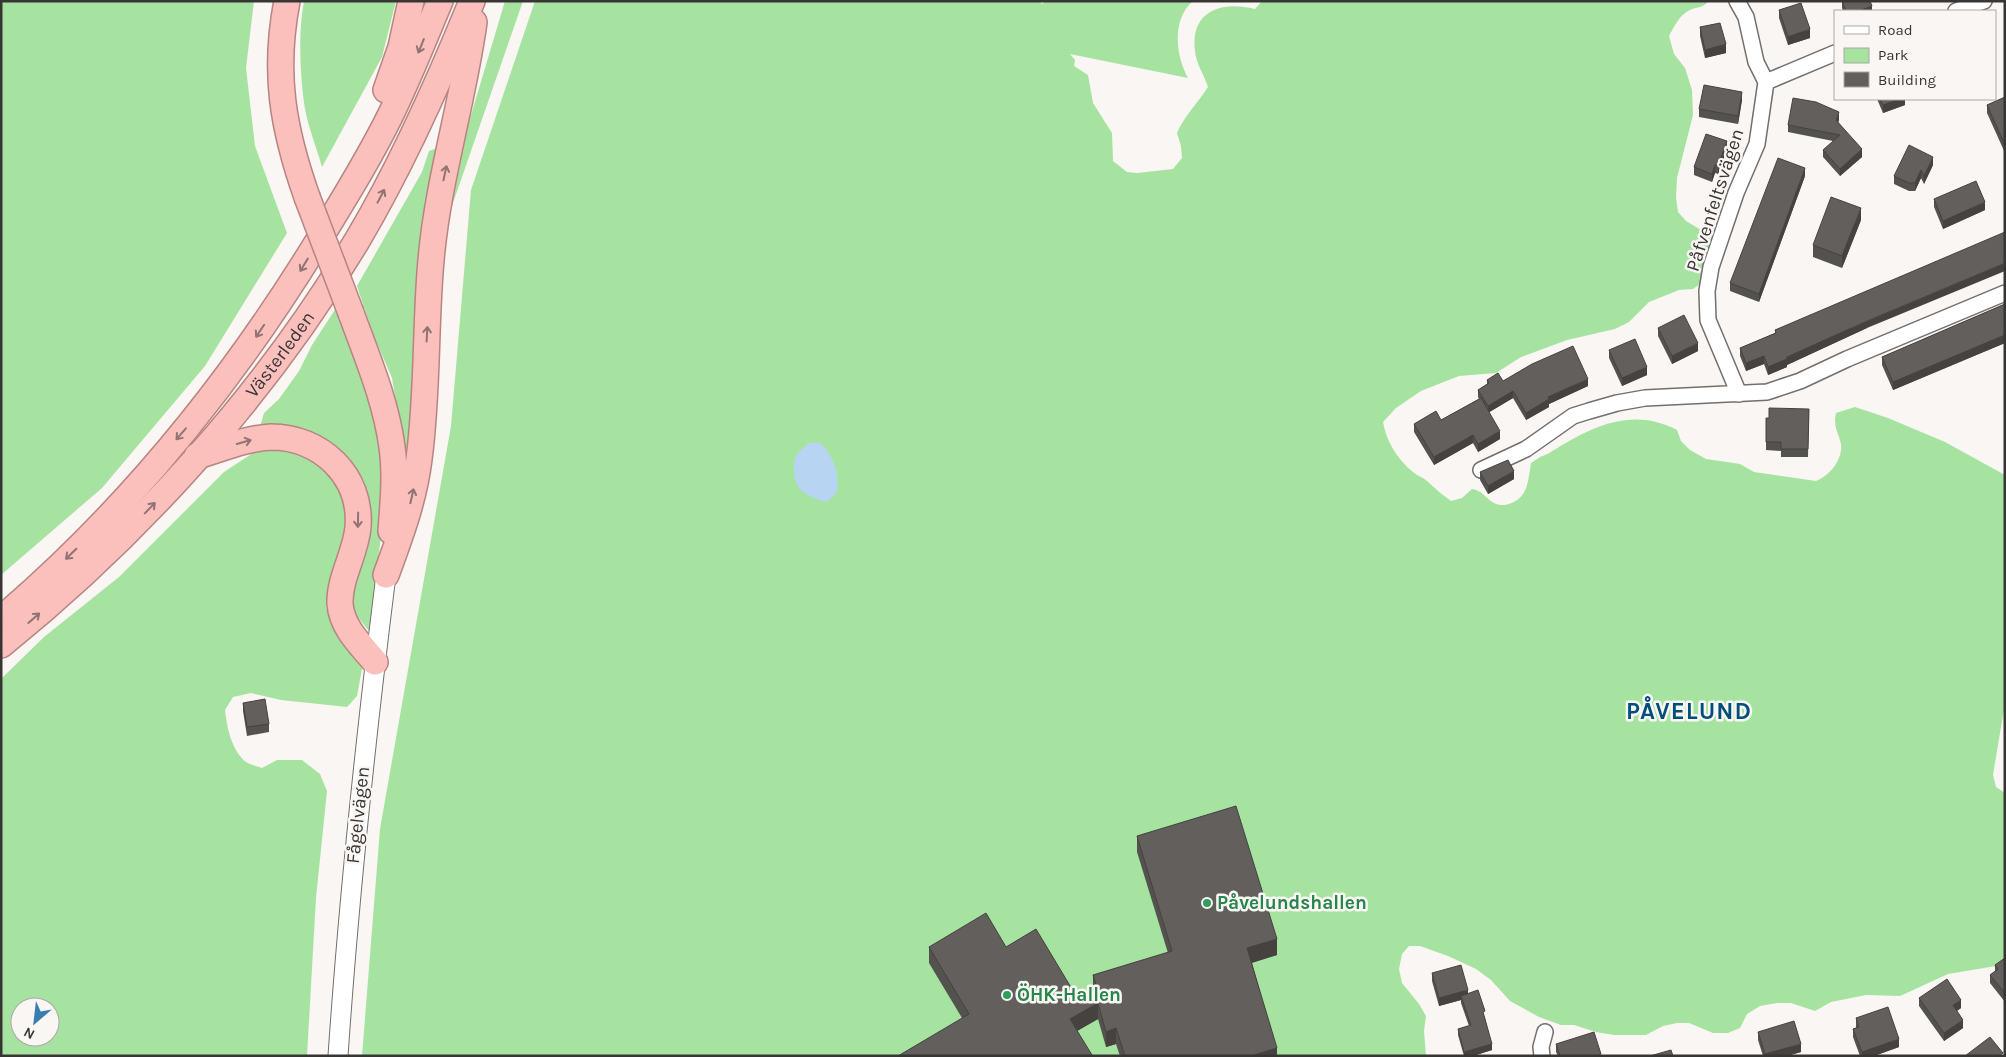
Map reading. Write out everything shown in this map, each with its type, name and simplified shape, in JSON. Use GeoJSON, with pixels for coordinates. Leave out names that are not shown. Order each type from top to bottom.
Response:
{"type":"FeatureCollection","features":[{"type":"Feature","properties":{"kind":"highway"},"geometry":{"type":"LineString","coordinates":[[287,1],[281,48],[281,87],[285,121],[293,156],[377,384],[386,414],[392,448],[393,505],[386,575]]}},
{"type":"Feature","properties":{"kind":"highway"},"geometry":{"type":"LineString","coordinates":[[357,178],[401,47],[411,1]]}},
{"type":"Feature","properties":{"kind":"highway","name":"Västerleden"},"geometry":{"type":"LineString","coordinates":[[1,619],[87,538],[136,486],[185,430],[250,346],[288,291],[357,178],[412,70],[440,1]]}},
{"type":"Feature","properties":{"kind":"highway","name":"Västerleden"},"geometry":{"type":"LineString","coordinates":[[1,645],[32,620],[102,557],[197,456],[260,381],[304,322],[358,239],[398,163],[445,69],[472,1]]}},
{"type":"Feature","properties":{"kind":"highway"},"geometry":{"type":"LineString","coordinates":[[386,575],[405,524],[419,461],[423,425],[432,251],[437,213],[469,55],[477,1]]}},
{"type":"Feature","properties":{"kind":"highway"},"geometry":{"type":"LineString","coordinates":[[197,456],[253,440],[282,438],[296,439],[320,450],[331,458],[351,484],[357,499],[359,514],[356,541],[342,589],[340,604],[345,624],[375,662]]}},
{"type":"Feature","properties":{"kind":"street"},"geometry":{"type":"LineString","coordinates":[[1737,1],[1746,17],[1756,62],[1766,82],[1834,53]]}},
{"type":"Feature","properties":{"kind":"street"},"geometry":{"type":"LineString","coordinates":[[1959,10],[1984,1]]}},
{"type":"Feature","properties":{"kind":"street","name":"Påfvenfeltsvägen"},"geometry":{"type":"LineString","coordinates":[[1739,394],[1708,320],[1707,291],[1711,267],[1736,193],[1757,144],[1766,82]]}},
{"type":"Feature","properties":{"kind":"street"},"geometry":{"type":"LineString","coordinates":[[1481,470],[1526,449],[1573,416],[1590,410],[1645,398],[1767,392],[1800,381],[1847,359],[2005,293]]}},
{"type":"Feature","properties":{"kind":"street","name":"Fågelvägen"},"geometry":{"type":"LineString","coordinates":[[338,1056],[346,936],[358,809],[386,575]]}},
{"type":"Feature","properties":{"kind":"street"},"geometry":{"type":"LineString","coordinates":[[1542,1056],[1541,1047],[1545,1032]]}},
{"type":"Feature","properties":{"kind":"green space"},"geometry":{"type":"Polygon","coordinates":[[[1,1],[254,1],[246,68],[255,146],[287,233],[205,366],[102,488],[1,575],[1,1]]]}},
{"type":"Feature","properties":{"kind":"green space"},"geometry":{"type":"Polygon","coordinates":[[[304,1],[396,1],[382,57],[322,167],[304,103],[300,39],[304,1]]]}},
{"type":"Feature","properties":{"kind":"green space"},"geometry":{"type":"Polygon","coordinates":[[[505,1],[523,1],[445,226],[460,152],[505,1]]]}},
{"type":"Feature","properties":{"kind":"green space"},"geometry":{"type":"Polygon","coordinates":[[[535,1],[1040,1],[1042,4],[1045,1],[1193,1],[1181,18],[1178,38],[1181,59],[1188,78],[1070,54],[1075,60],[1074,66],[1088,75],[1093,103],[1112,133],[1113,161],[1127,172],[1137,173],[1173,169],[1182,158],[1177,133],[1183,121],[1208,87],[1198,65],[1195,51],[1197,27],[1203,18],[1219,8],[1230,6],[1255,9],[1262,1],[1709,1],[1683,14],[1669,36],[1674,54],[1685,68],[1692,90],[1693,115],[1677,178],[1676,198],[1678,212],[1686,221],[1708,234],[1712,244],[1700,284],[1693,289],[1679,290],[1649,302],[1629,322],[1615,329],[1567,340],[1521,357],[1496,373],[1459,376],[1421,391],[1396,408],[1383,422],[1385,429],[1390,443],[1402,462],[1451,501],[1462,498],[1472,489],[1494,503],[1501,505],[1509,504],[1520,498],[1526,488],[1531,463],[1540,457],[1591,430],[1619,421],[1633,420],[1647,420],[1677,430],[1681,441],[1690,450],[1706,459],[1740,464],[1754,472],[1816,481],[1831,471],[1840,455],[1841,444],[1835,426],[1836,413],[1855,407],[1888,418],[1945,442],[2005,475],[2005,703],[1993,775],[1996,787],[2005,793],[2005,962],[1996,966],[1948,974],[1900,996],[1866,995],[1831,1002],[1815,1011],[1791,1003],[1760,1006],[1747,1014],[1740,1028],[1728,1033],[1713,1033],[1689,1023],[1677,1023],[1663,1026],[1646,1035],[1614,1035],[1574,1025],[1561,1025],[1539,1017],[1510,1001],[1491,980],[1476,969],[1420,946],[1409,946],[1402,954],[1399,969],[1402,983],[1426,1016],[1424,1031],[1426,1056],[362,1056],[380,829],[451,426],[471,190],[535,1]]]}},
{"type":"Feature","properties":{"kind":"green space"},"geometry":{"type":"Polygon","coordinates":[[[437,148],[407,466],[404,461],[392,378],[373,334],[357,286],[422,172],[429,151],[437,148]]]}},
{"type":"Feature","properties":{"kind":"green space"},"geometry":{"type":"Polygon","coordinates":[[[338,305],[378,417],[385,459],[382,529],[369,631],[356,615],[351,600],[367,543],[370,510],[364,481],[350,459],[313,433],[291,427],[259,430],[264,413],[279,399],[299,371],[312,345],[338,305]]]}},
{"type":"Feature","properties":{"kind":"green space"},"geometry":{"type":"Polygon","coordinates":[[[282,446],[302,451],[338,478],[349,527],[330,585],[326,607],[333,628],[363,663],[357,696],[347,707],[281,700],[251,693],[233,697],[225,710],[233,745],[246,762],[262,768],[277,760],[302,760],[320,774],[327,791],[316,898],[307,1056],[1,1056],[1,679],[44,637],[119,577],[224,472],[253,453],[282,446]]]}},
{"type":"Feature","properties":{"kind":"water"},"geometry":{"type":"Polygon","coordinates":[[[809,443],[821,443],[830,455],[837,472],[837,492],[827,502],[805,493],[799,488],[795,479],[795,458],[809,443]]]}},
{"type":"Feature","properties":{"kind":"building"},"geometry":{"type":"Polygon","coordinates":[[[1842,1],[1870,1],[1872,6],[1862,10],[1846,10],[1842,1]]]}},
{"type":"Feature","properties":{"kind":"building"},"geometry":{"type":"Polygon","coordinates":[[[1801,3],[1810,29],[1788,37],[1779,10],[1801,3]]]}},
{"type":"Feature","properties":{"kind":"building"},"geometry":{"type":"Polygon","coordinates":[[[1720,23],[1726,44],[1705,50],[1700,27],[1720,23]]]}},
{"type":"Feature","properties":{"kind":"building"},"geometry":{"type":"Polygon","coordinates":[[[1704,85],[1742,92],[1738,116],[1699,109],[1704,85]]]}},
{"type":"Feature","properties":{"kind":"building"},"geometry":{"type":"Polygon","coordinates":[[[2005,97],[2005,145],[1987,105],[2005,97]]]}},
{"type":"Feature","properties":{"kind":"building"},"geometry":{"type":"Polygon","coordinates":[[[1793,98],[1816,102],[1839,112],[1836,120],[1862,149],[1840,169],[1823,150],[1840,135],[1788,125],[1793,98]]]}},
{"type":"Feature","properties":{"kind":"building"},"geometry":{"type":"Polygon","coordinates":[[[1880,100],[1897,100],[1883,105],[1880,100]]]}},
{"type":"Feature","properties":{"kind":"building"},"geometry":{"type":"Polygon","coordinates":[[[1706,134],[1727,141],[1718,166],[1715,165],[1712,174],[1694,167],[1706,134]]]}},
{"type":"Feature","properties":{"kind":"building"},"geometry":{"type":"Polygon","coordinates":[[[1909,145],[1933,157],[1924,176],[1921,170],[1915,183],[1909,183],[1894,176],[1909,145]]]}},
{"type":"Feature","properties":{"kind":"building"},"geometry":{"type":"Polygon","coordinates":[[[1778,158],[1805,168],[1759,294],[1730,283],[1778,158]]]}},
{"type":"Feature","properties":{"kind":"building"},"geometry":{"type":"Polygon","coordinates":[[[1976,181],[1985,202],[1943,221],[1934,199],[1976,181]]]}},
{"type":"Feature","properties":{"kind":"building"},"geometry":{"type":"Polygon","coordinates":[[[1831,197],[1861,208],[1842,256],[1813,245],[1831,197]]]}},
{"type":"Feature","properties":{"kind":"building"},"geometry":{"type":"Polygon","coordinates":[[[2005,232],[2005,263],[1867,321],[1768,367],[1764,356],[1746,363],[1740,348],[1776,333],[1775,330],[2005,232]]]}},
{"type":"Feature","properties":{"kind":"building"},"geometry":{"type":"Polygon","coordinates":[[[2005,304],[2005,335],[1893,382],[1882,357],[2005,304]]]}},
{"type":"Feature","properties":{"kind":"building"},"geometry":{"type":"Polygon","coordinates":[[[1684,315],[1698,343],[1672,356],[1658,328],[1684,315]]]}},
{"type":"Feature","properties":{"kind":"building"},"geometry":{"type":"Polygon","coordinates":[[[1635,339],[1647,367],[1622,378],[1609,350],[1635,339]]]}},
{"type":"Feature","properties":{"kind":"building"},"geometry":{"type":"Polygon","coordinates":[[[1573,346],[1588,379],[1548,397],[1549,399],[1526,413],[1513,391],[1488,406],[1478,390],[1489,383],[1487,380],[1498,373],[1503,381],[1532,364],[1573,346]]]}},
{"type":"Feature","properties":{"kind":"building"},"geometry":{"type":"Polygon","coordinates":[[[1481,398],[1500,431],[1478,444],[1473,435],[1434,457],[1414,424],[1436,411],[1441,420],[1481,398]]]}},
{"type":"Feature","properties":{"kind":"building"},"geometry":{"type":"Polygon","coordinates":[[[1769,408],[1809,409],[1808,449],[1781,449],[1781,442],[1766,442],[1766,418],[1769,418],[1769,408]]]}},
{"type":"Feature","properties":{"kind":"building"},"geometry":{"type":"Polygon","coordinates":[[[1508,460],[1514,471],[1488,486],[1480,472],[1508,460]]]}},
{"type":"Feature","properties":{"kind":"building"},"geometry":{"type":"Polygon","coordinates":[[[265,699],[269,724],[247,727],[243,703],[265,699]]]}},
{"type":"Feature","properties":{"kind":"building"},"geometry":{"type":"Polygon","coordinates":[[[1236,806],[1277,939],[1247,948],[1277,1048],[1251,1056],[1125,1056],[1116,1028],[1106,1032],[1098,1003],[1070,1019],[1091,1056],[898,1056],[969,1014],[929,947],[986,913],[1006,947],[1036,929],[1075,994],[1097,988],[1093,975],[1172,951],[1137,836],[1236,806]]]}},
{"type":"Feature","properties":{"kind":"building"},"geometry":{"type":"Polygon","coordinates":[[[2005,958],[2005,993],[1990,975],[1998,969],[1995,965],[2005,958]]]}},
{"type":"Feature","properties":{"kind":"building"},"geometry":{"type":"Polygon","coordinates":[[[1461,965],[1468,990],[1439,998],[1432,973],[1461,965]]]}},
{"type":"Feature","properties":{"kind":"building"},"geometry":{"type":"Polygon","coordinates":[[[1947,979],[1961,1000],[1953,1005],[1963,1020],[1944,1033],[1919,998],[1947,979]]]}},
{"type":"Feature","properties":{"kind":"building"},"geometry":{"type":"Polygon","coordinates":[[[1478,990],[1485,1011],[1483,1012],[1492,1044],[1464,1052],[1458,1029],[1471,1025],[1461,996],[1478,990]]]}},
{"type":"Feature","properties":{"kind":"building"},"geometry":{"type":"Polygon","coordinates":[[[1888,1007],[1899,1039],[1862,1052],[1853,1029],[1859,1027],[1856,1018],[1888,1007]]]}},
{"type":"Feature","properties":{"kind":"building"},"geometry":{"type":"Polygon","coordinates":[[[1794,1021],[1801,1044],[1765,1054],[1758,1032],[1794,1021]]]}},
{"type":"Feature","properties":{"kind":"building"},"geometry":{"type":"Polygon","coordinates":[[[1594,1032],[1601,1054],[1597,1056],[1560,1056],[1556,1044],[1594,1032]]]}},
{"type":"Feature","properties":{"kind":"building"},"geometry":{"type":"Polygon","coordinates":[[[1990,1037],[2003,1053],[1999,1056],[1965,1056],[1990,1037]]]}},
{"type":"Feature","properties":{"kind":"building"},"geometry":{"type":"Polygon","coordinates":[[[1671,1050],[1673,1056],[1650,1056],[1671,1050]]]}},
{"type":"Feature","properties":{"kind":"place","name":"Påvelundshallen"},"geometry":{"type":"Point","coordinates":[1207,903]}},
{"type":"Feature","properties":{"kind":"place","name":"ÖHK-Hallen"},"geometry":{"type":"Point","coordinates":[1007,995]}},
{"type":"Feature","properties":{"kind":"district","name":"PÅVELUND"},"geometry":{"type":"Point","coordinates":[1689,711]}}]}
